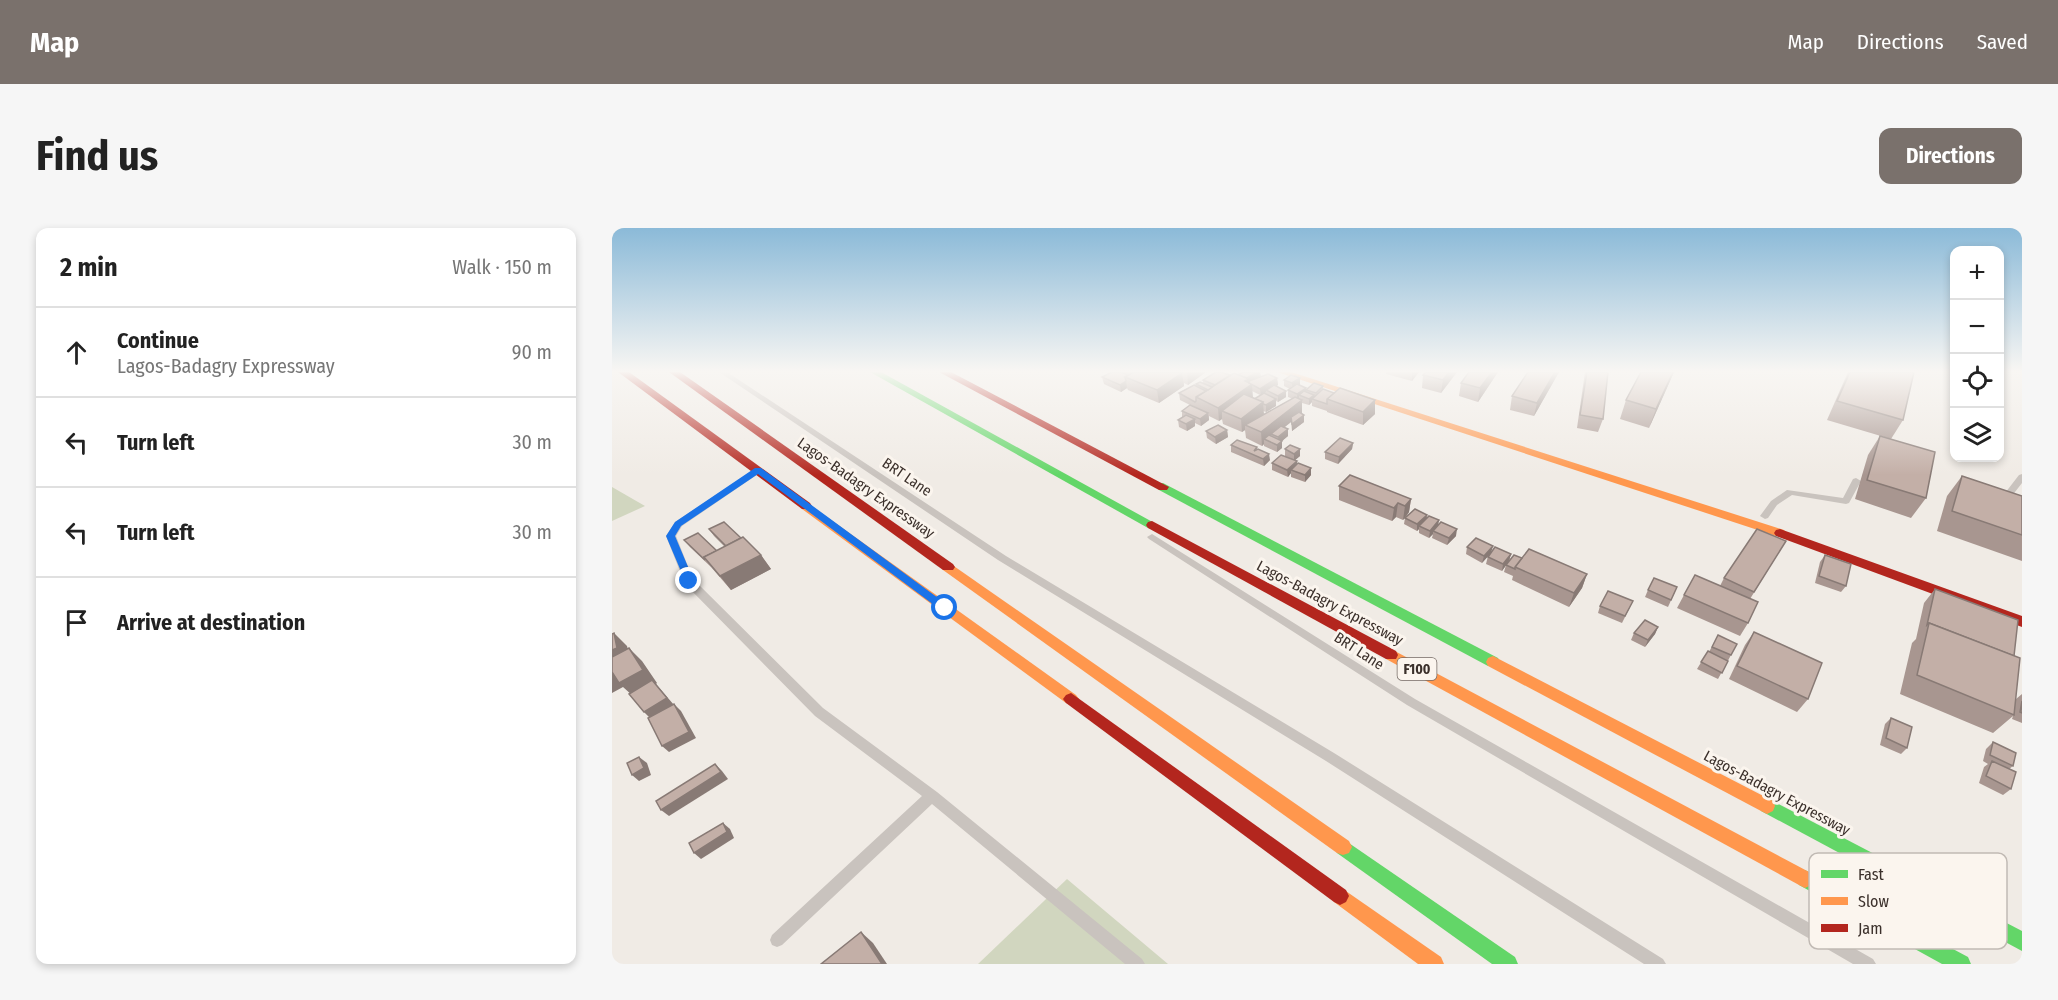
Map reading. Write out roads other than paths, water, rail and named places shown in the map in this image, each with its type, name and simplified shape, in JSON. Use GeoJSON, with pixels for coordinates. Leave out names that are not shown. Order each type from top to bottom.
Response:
{"type":"FeatureCollection","features":[{"type":"Feature","properties":{"kind":"main road"},"geometry":{"type":"LineString","coordinates":[[670,406],[1434,964]]}},
{"type":"Feature","properties":{"kind":"main road","name":"Lagos-Badagry Expressway"},"geometry":{"type":"LineString","coordinates":[[722,406],[1508,964]]}},
{"type":"Feature","properties":{"kind":"main road","name":"Lagos-Badagry Expressway"},"geometry":{"type":"LineString","coordinates":[[937,406],[1809,882]]}},
{"type":"Feature","properties":{"kind":"main road","name":"Lagos-Badagry Expressway"},"geometry":{"type":"LineString","coordinates":[[1009,406],[1855,853]]}},
{"type":"Feature","properties":{"kind":"main road"},"geometry":{"type":"LineString","coordinates":[[1389,406],[1763,527],[2022,622]]}},
{"type":"Feature","properties":{"kind":"main road"},"geometry":{"type":"LineString","coordinates":[[1422,406],[1765,516],[1989,595]]}},
{"type":"Feature","properties":{"kind":"main road","name":"Lagos-Badagry Expressway"},"geometry":{"type":"LineString","coordinates":[[2007,933],[2022,941]]}},
{"type":"Feature","properties":{"kind":"main road","name":"Lagos-Badagry Expressway"},"geometry":{"type":"LineString","coordinates":[[1932,949],[1960,964]]}},
{"type":"Feature","properties":{"kind":"lane","name":"BRT Lane"},"geometry":{"type":"LineString","coordinates":[[775,406],[1002,558],[1340,763],[1658,964]]}},
{"type":"Feature","properties":{"kind":"lane","name":"BRT Lane"},"geometry":{"type":"LineString","coordinates":[[929,406],[1162,543],[1412,702],[1809,930]]}},
{"type":"Feature","properties":{"kind":"lane"},"geometry":{"type":"LineString","coordinates":[[758,470],[678,524],[670,536],[689,581],[819,712],[932,796],[1137,964]]}},
{"type":"Feature","properties":{"kind":"lane"},"geometry":{"type":"LineString","coordinates":[[2005,499],[2022,477]]}},
{"type":"Feature","properties":{"kind":"lane"},"geometry":{"type":"LineString","coordinates":[[1765,516],[1774,502],[1790,492],[1846,501],[1856,481]]}},
{"type":"Feature","properties":{"kind":"lane"},"geometry":{"type":"LineString","coordinates":[[777,940],[932,796]]}},
{"type":"Feature","properties":{"kind":"lane","name":"BRT Lane"},"geometry":{"type":"LineString","coordinates":[[1842,949],[1868,964]]}}]}
